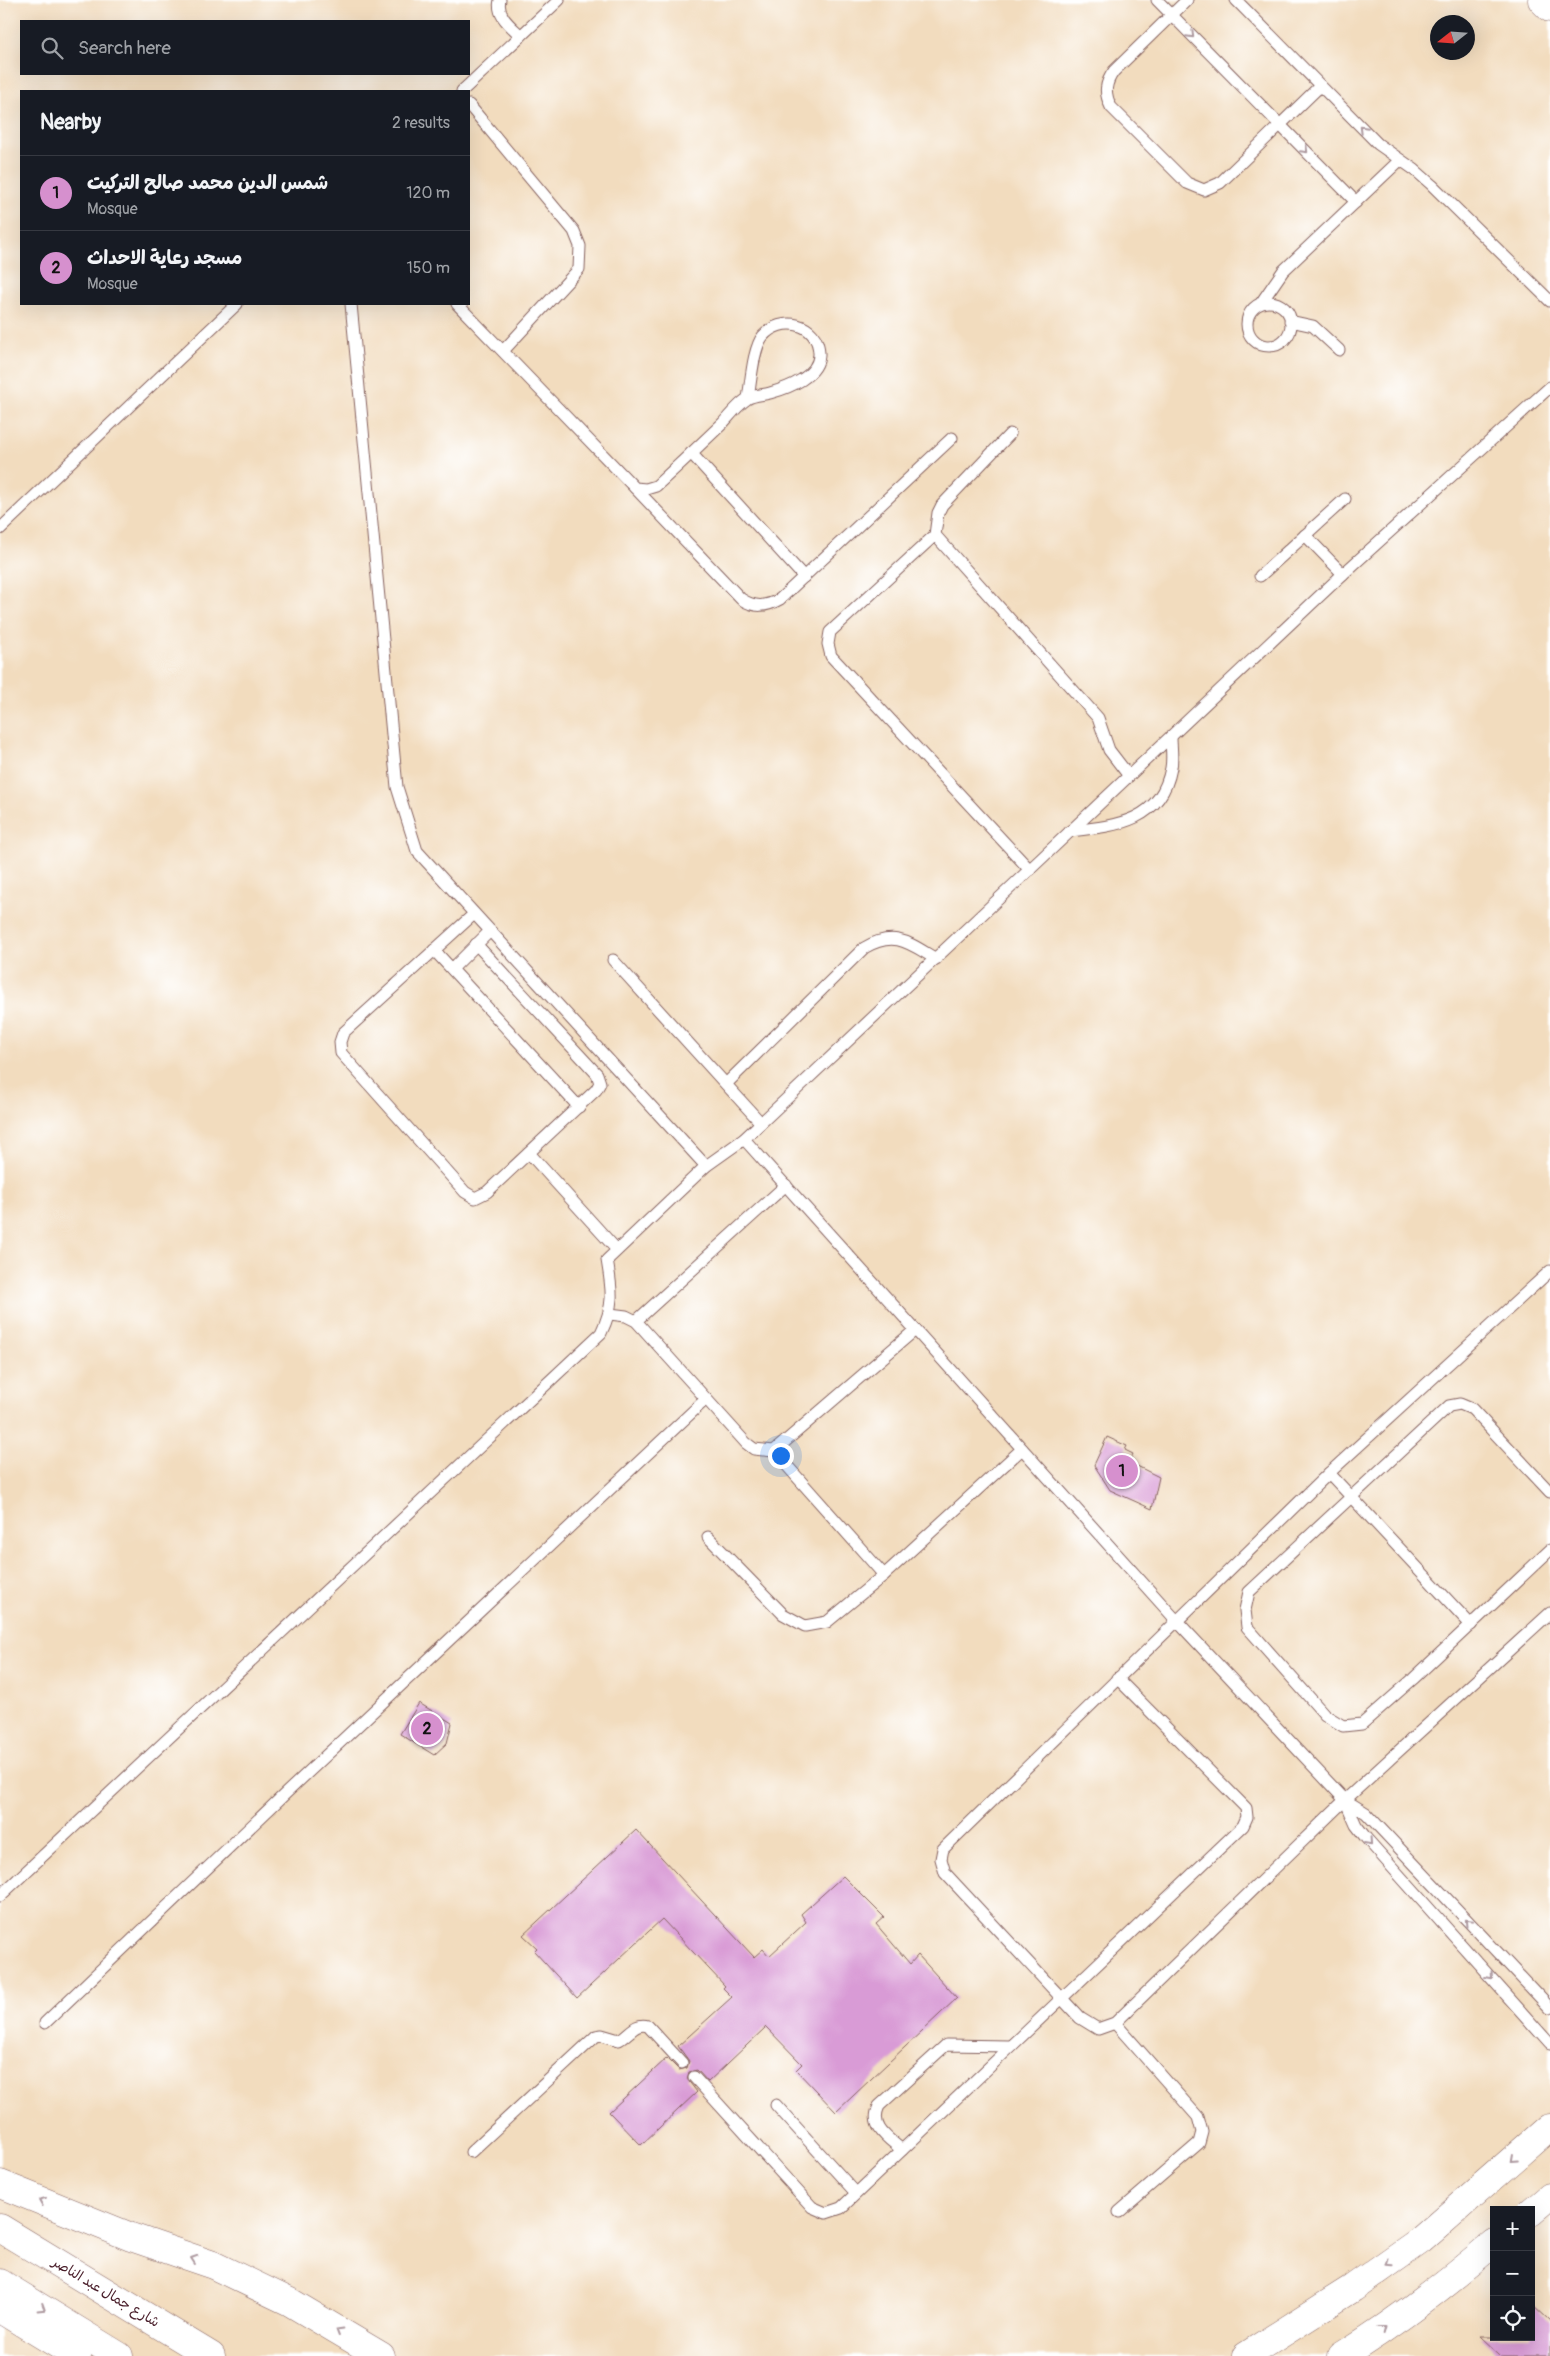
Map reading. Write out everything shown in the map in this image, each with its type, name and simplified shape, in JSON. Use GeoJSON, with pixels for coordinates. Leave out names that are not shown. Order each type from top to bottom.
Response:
{"type":"FeatureCollection","features":[{"type":"Feature","properties":{"kind":"main road"},"geometry":{"type":"LineString","coordinates":[[1542,0],[1550,8]]}},
{"type":"Feature","properties":{"kind":"main road"},"geometry":{"type":"LineString","coordinates":[[1246,2356],[1353,2288],[1421,2240],[1550,2127]]}},
{"type":"Feature","properties":{"kind":"main road"},"geometry":{"type":"LineString","coordinates":[[0,2184],[132,2237],[212,2265],[290,2302],[381,2356]]}},
{"type":"Feature","properties":{"kind":"main road"},"geometry":{"type":"LineString","coordinates":[[1535,2209],[1550,2196]]}},
{"type":"Feature","properties":{"kind":"main road","name":"شارع جمال عبد الناصر"},"geometry":{"type":"LineString","coordinates":[[0,2228],[211,2356]]}},
{"type":"Feature","properties":{"kind":"main road"},"geometry":{"type":"LineString","coordinates":[[1342,2356],[1377,2333],[1490,2246]]}},
{"type":"Feature","properties":{"kind":"main road"},"geometry":{"type":"LineString","coordinates":[[0,2284],[119,2356]]}},
{"type":"Feature","properties":{"kind":"main road"},"geometry":{"type":"LineString","coordinates":[[0,2309],[77,2356]]}},
{"type":"Feature","properties":{"kind":"lane"},"geometry":{"type":"LineString","coordinates":[[500,0],[500,12],[504,19],[521,36]]}},
{"type":"Feature","properties":{"kind":"lane"},"geometry":{"type":"LineString","coordinates":[[463,90],[559,0]]}},
{"type":"Feature","properties":{"kind":"lane"},"geometry":{"type":"LineString","coordinates":[[1157,0],[1356,202]]}},
{"type":"Feature","properties":{"kind":"lane"},"geometry":{"type":"LineString","coordinates":[[1187,0],[1108,79],[1106,88],[1107,98],[1111,106],[1187,184],[1204,190],[1220,183],[1320,86]]}},
{"type":"Feature","properties":{"kind":"lane"},"geometry":{"type":"LineString","coordinates":[[1236,0],[1378,144],[1432,186],[1550,302]]}},
{"type":"Feature","properties":{"kind":"lane"},"geometry":{"type":"LineString","coordinates":[[470,106],[574,230],[580,246],[579,268],[503,351]]}},
{"type":"Feature","properties":{"kind":"lane"},"geometry":{"type":"LineString","coordinates":[[1261,303],[1271,302],[1280,305],[1287,312],[1290,321],[1290,331],[1285,340],[1277,345],[1257,344],[1250,337],[1246,327],[1253,309],[1261,303],[1284,271],[1400,160]]}},
{"type":"Feature","properties":{"kind":"lane"},"geometry":{"type":"LineString","coordinates":[[0,529],[236,305]]}},
{"type":"Feature","properties":{"kind":"lane"},"geometry":{"type":"LineString","coordinates":[[351,305],[397,787],[417,851],[706,1166]]}},
{"type":"Feature","properties":{"kind":"lane"},"geometry":{"type":"LineString","coordinates":[[459,305],[741,599],[750,605],[772,604],[804,577],[952,438]]}},
{"type":"Feature","properties":{"kind":"lane"},"geometry":{"type":"LineString","coordinates":[[1290,321],[1313,326],[1339,350]]}},
{"type":"Feature","properties":{"kind":"lane"},"geometry":{"type":"LineString","coordinates":[[635,488],[646,489],[656,486],[748,398],[784,388],[812,372],[818,364],[819,354],[818,345],[812,334],[802,326],[793,323],[773,328],[762,336],[757,347],[748,398]]}},
{"type":"Feature","properties":{"kind":"lane"},"geometry":{"type":"LineString","coordinates":[[0,1896],[601,1333],[610,1314],[612,1290],[607,1260],[617,1250],[706,1166],[744,1139],[1343,574],[1550,388]]}},
{"type":"Feature","properties":{"kind":"lane"},"geometry":{"type":"LineString","coordinates":[[1010,434],[942,505],[938,513],[935,535],[830,632],[828,644],[831,656],[1030,870]]}},
{"type":"Feature","properties":{"kind":"lane"},"geometry":{"type":"LineString","coordinates":[[691,453],[804,577]]}},
{"type":"Feature","properties":{"kind":"lane"},"geometry":{"type":"LineString","coordinates":[[1260,576],[1345,499]]}},
{"type":"Feature","properties":{"kind":"lane"},"geometry":{"type":"LineString","coordinates":[[935,535],[1098,718],[1109,750],[1129,776]]}},
{"type":"Feature","properties":{"kind":"lane"},"geometry":{"type":"LineString","coordinates":[[1305,535],[1343,574]]}},
{"type":"Feature","properties":{"kind":"lane"},"geometry":{"type":"LineString","coordinates":[[1070,831],[1113,827],[1130,822],[1146,812],[1158,799],[1167,784],[1172,766],[1170,737]]}},
{"type":"Feature","properties":{"kind":"lane"},"geometry":{"type":"LineString","coordinates":[[474,914],[343,1033],[340,1042],[341,1053],[465,1192],[475,1198],[487,1192],[596,1090],[600,1083],[597,1074],[476,944]]}},
{"type":"Feature","properties":{"kind":"lane"},"geometry":{"type":"LineString","coordinates":[[452,969],[490,931]]}},
{"type":"Feature","properties":{"kind":"lane"},"geometry":{"type":"LineString","coordinates":[[726,1084],[864,948],[882,940],[901,939],[936,959]]}},
{"type":"Feature","properties":{"kind":"lane"},"geometry":{"type":"LineString","coordinates":[[434,950],[579,1106]]}},
{"type":"Feature","properties":{"kind":"lane"},"geometry":{"type":"LineString","coordinates":[[613,960],[761,1123]]}},
{"type":"Feature","properties":{"kind":"lane"},"geometry":{"type":"LineString","coordinates":[[744,1139],[1176,1620],[1345,1800],[1366,1813],[1550,2008]]}},
{"type":"Feature","properties":{"kind":"lane"},"geometry":{"type":"LineString","coordinates":[[529,1153],[617,1250]]}},
{"type":"Feature","properties":{"kind":"lane"},"geometry":{"type":"LineString","coordinates":[[636,1321],[786,1185]]}},
{"type":"Feature","properties":{"kind":"lane"},"geometry":{"type":"LineString","coordinates":[[1550,1271],[1329,1472],[943,1849],[941,1859],[946,1873],[1080,2018],[1098,2029],[1115,2023],[1345,1800],[1550,1613]]}},
{"type":"Feature","properties":{"kind":"lane"},"geometry":{"type":"LineString","coordinates":[[610,1314],[626,1316],[636,1321],[746,1443],[754,1448],[774,1451],[884,1575]]}},
{"type":"Feature","properties":{"kind":"lane"},"geometry":{"type":"LineString","coordinates":[[774,1451],[915,1330]]}},
{"type":"Feature","properties":{"kind":"lane"},"geometry":{"type":"LineString","coordinates":[[45,2023],[285,1794],[706,1399]]}},
{"type":"Feature","properties":{"kind":"lane"},"geometry":{"type":"LineString","coordinates":[[1550,1492],[1472,1409],[1460,1404],[1449,1406],[1249,1592],[1245,1610],[1247,1627],[1325,1715],[1343,1726],[1362,1724],[1550,1550]]}},
{"type":"Feature","properties":{"kind":"lane"},"geometry":{"type":"LineString","coordinates":[[708,1537],[783,1614],[806,1626],[826,1622],[884,1575],[1022,1449]]}},
{"type":"Feature","properties":{"kind":"lane"},"geometry":{"type":"LineString","coordinates":[[1329,1472],[1471,1625]]}},
{"type":"Feature","properties":{"kind":"lane"},"geometry":{"type":"LineString","coordinates":[[694,2077],[812,2207],[826,2214],[834,2212],[902,2150],[1009,2046],[1243,1826],[1248,1817],[1246,1808],[1117,1678]]}},
{"type":"Feature","properties":{"kind":"lane"},"geometry":{"type":"LineString","coordinates":[[1345,1800],[1349,1813],[1360,1832],[1550,2042]]}},
{"type":"Feature","properties":{"kind":"lane"},"geometry":{"type":"LineString","coordinates":[[1468,1952],[1483,1938]]}},
{"type":"Feature","properties":{"kind":"lane"},"geometry":{"type":"LineString","coordinates":[[1115,2023],[1198,2117],[1202,2132],[1199,2143],[1119,2212]]}},
{"type":"Feature","properties":{"kind":"lane"},"geometry":{"type":"LineString","coordinates":[[470,2152],[596,2036],[602,2035],[619,2040],[633,2028],[643,2024],[652,2030],[682,2063]]}},
{"type":"Feature","properties":{"kind":"lane"},"geometry":{"type":"LineString","coordinates":[[902,2150],[880,2132],[877,2126],[876,2112],[879,2106],[946,2045],[1009,2046]]}},
{"type":"Feature","properties":{"kind":"lane"},"geometry":{"type":"LineString","coordinates":[[776,2105],[856,2193]]}},
{"type":"Feature","properties":{"kind":"building"},"geometry":{"type":"Polygon","coordinates":[[[1107,1437],[1127,1446],[1125,1450],[1133,1454],[1129,1462],[1159,1477],[1152,1509],[1110,1490],[1094,1465],[1107,1437]]]}},
{"type":"Feature","properties":{"kind":"building"},"geometry":{"type":"Polygon","coordinates":[[[419,1703],[452,1723],[447,1743],[434,1755],[400,1734],[419,1703]]]}},
{"type":"Feature","properties":{"kind":"building"},"geometry":{"type":"Polygon","coordinates":[[[636,1830],[754,1957],[763,1949],[769,1956],[806,1922],[801,1914],[843,1876],[884,1917],[876,1924],[910,1964],[918,1955],[957,1998],[836,2112],[796,2070],[802,2064],[766,2027],[708,2082],[697,2070],[689,2072],[687,2079],[697,2092],[641,2145],[609,2112],[667,2058],[679,2070],[687,2068],[689,2061],[678,2046],[732,1997],[723,1988],[725,1986],[662,1919],[577,1998],[534,1951],[537,1948],[523,1935],[636,1830]]]}},
{"type":"Feature","properties":{"kind":"building"},"geometry":{"type":"Polygon","coordinates":[[[1535,2307],[1550,2321],[1550,2356],[1500,2356],[1480,2337],[1490,2337],[1490,2341],[1535,2341],[1535,2307]]]}},
{"type":"Feature","properties":{"kind":"place","name":"شمس الدين محمد صالح التركيت"},"geometry":{"type":"Point","coordinates":[1122,1471]}},
{"type":"Feature","properties":{"kind":"place","name":"مسجد رعاية الاحداث"},"geometry":{"type":"Point","coordinates":[427,1729]}}]}
